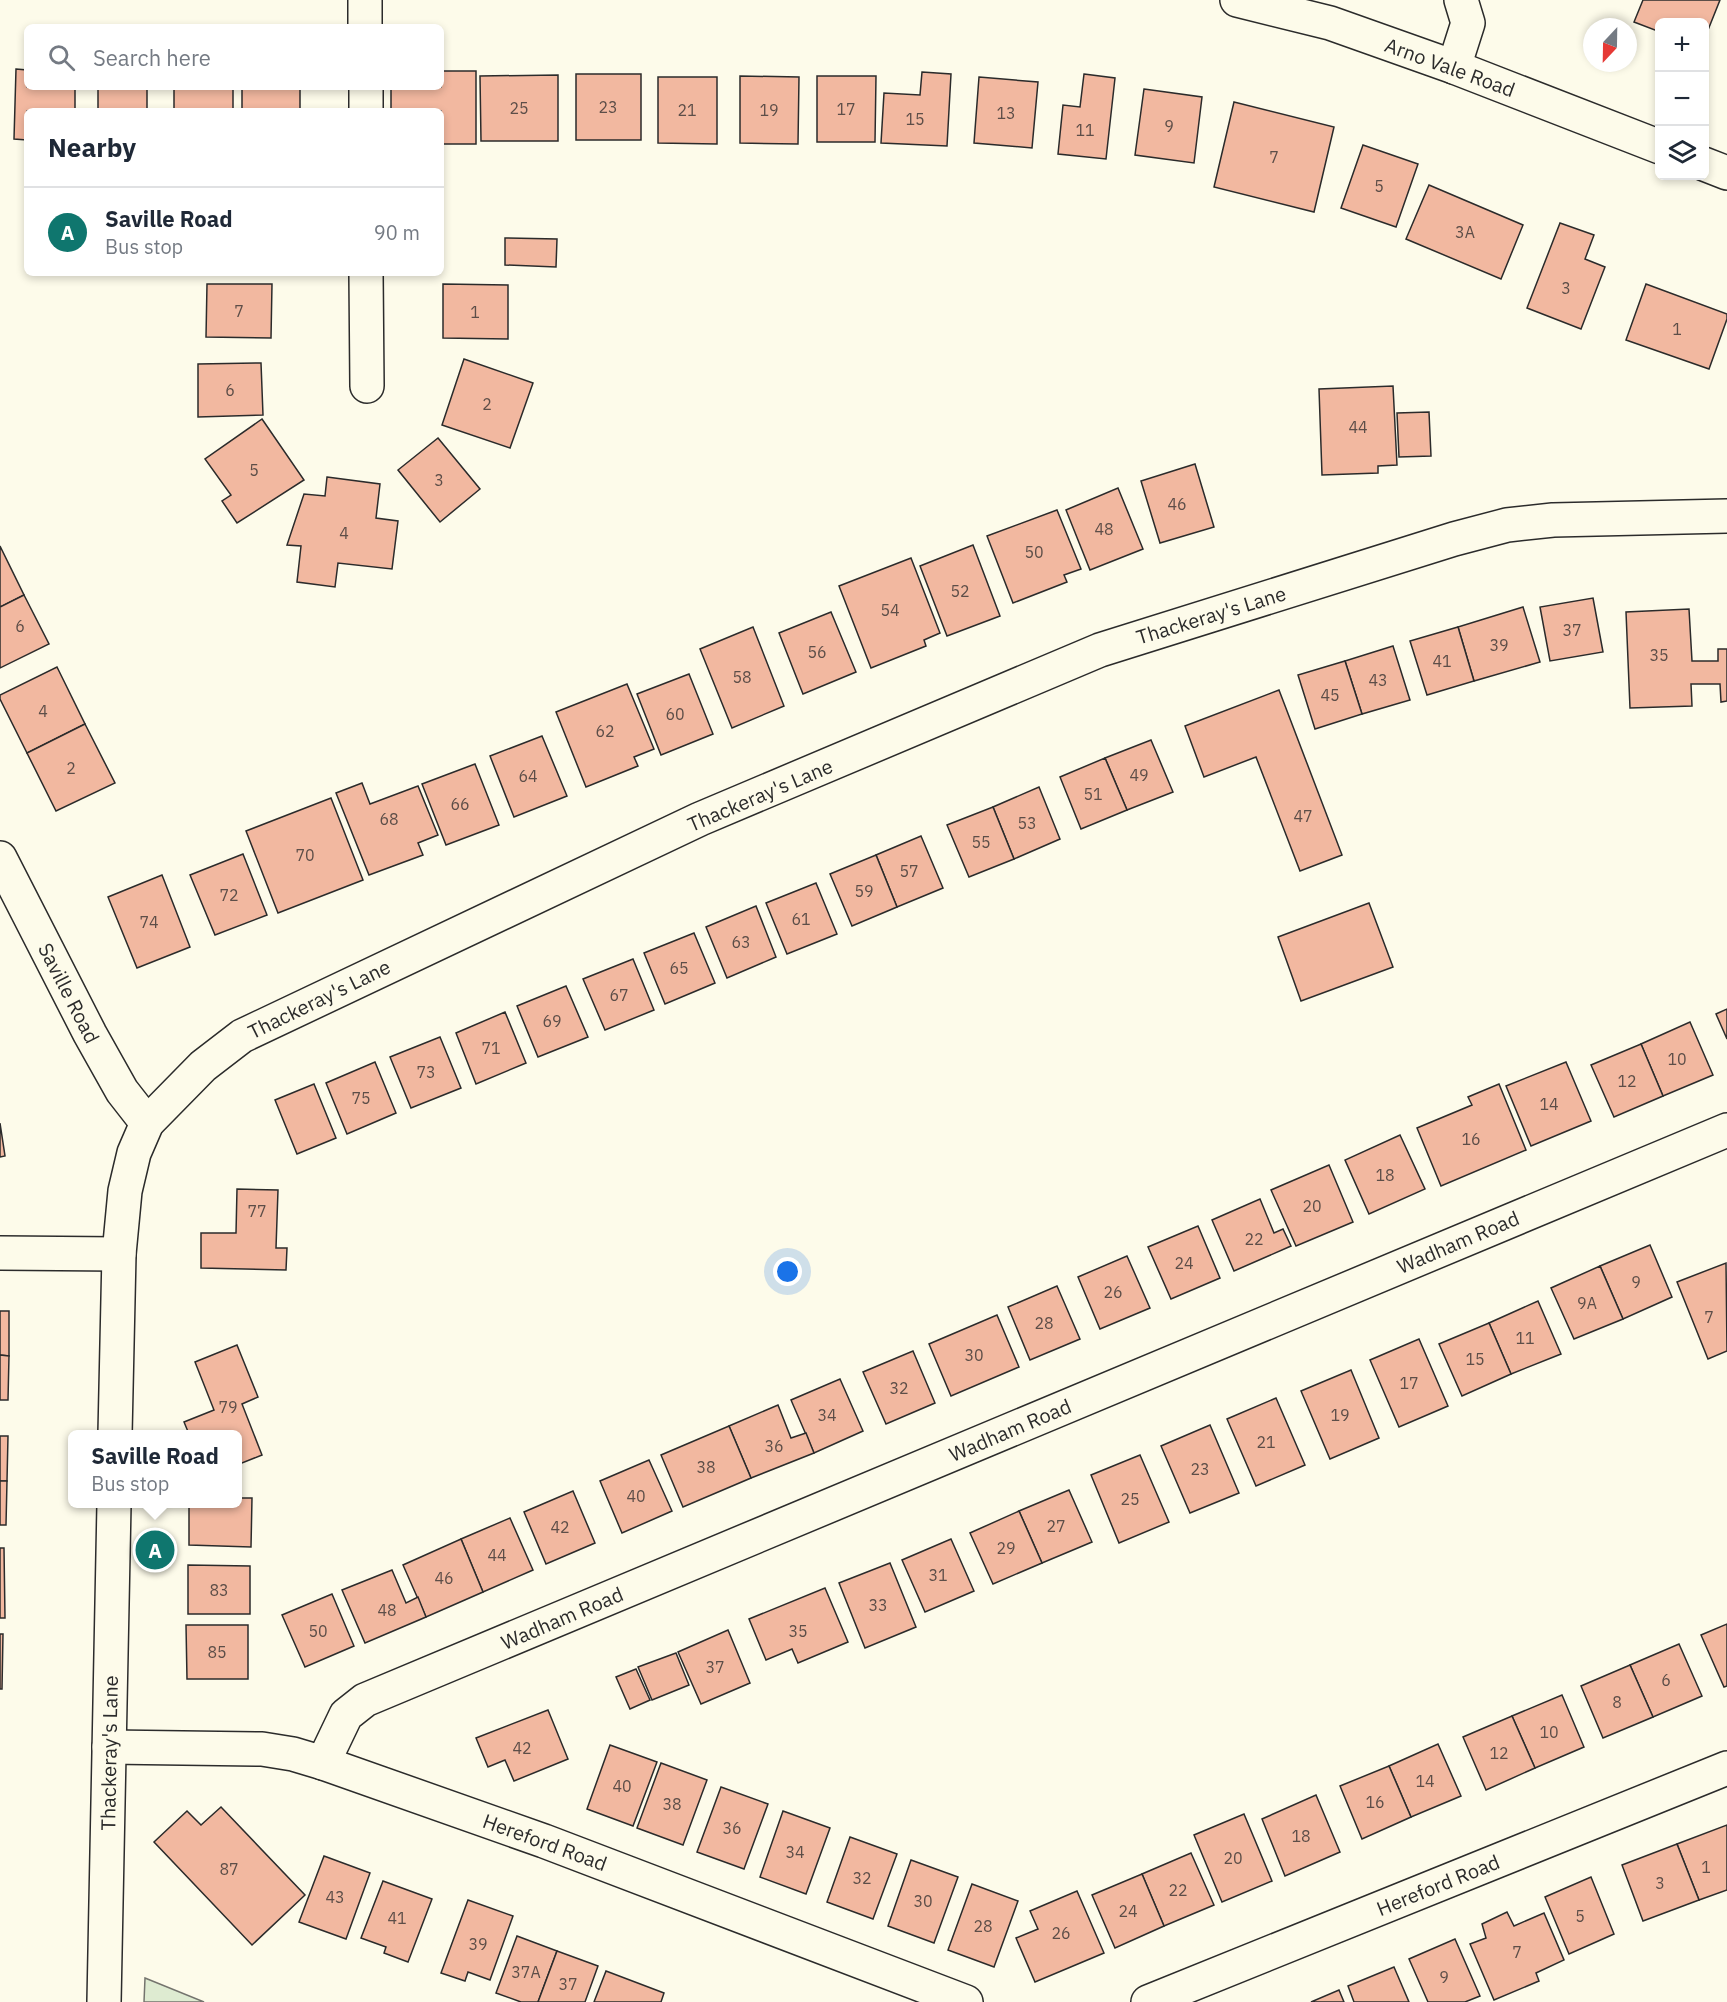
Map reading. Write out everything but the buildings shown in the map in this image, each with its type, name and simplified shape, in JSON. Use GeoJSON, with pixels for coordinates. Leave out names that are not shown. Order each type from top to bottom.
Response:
{"type":"FeatureCollection","features":[{"type":"Feature","properties":{"kind":"street"},"geometry":{"type":"LineString","coordinates":[[365,24],[366,0]]}},
{"type":"Feature","properties":{"kind":"street","name":"Arno Vale Road"},"geometry":{"type":"LineString","coordinates":[[1237,0],[1330,23],[1454,67],[1655,145]]}},
{"type":"Feature","properties":{"kind":"street"},"geometry":{"type":"LineString","coordinates":[[1454,67],[1468,23],[1461,0]]}},
{"type":"Feature","properties":{"kind":"street"},"geometry":{"type":"LineString","coordinates":[[366,90],[366,108]]}},
{"type":"Feature","properties":{"kind":"street"},"geometry":{"type":"LineString","coordinates":[[1709,166],[1727,173]]}},
{"type":"Feature","properties":{"kind":"street"},"geometry":{"type":"LineString","coordinates":[[366,276],[367,386]]}},
{"type":"Feature","properties":{"kind":"street","name":"Thackeray's Lane"},"geometry":{"type":"LineString","coordinates":[[115,1430],[119,1254],[125,1191],[134,1152],[147,1123],[202,1066],[242,1036],[700,819],[1100,650],[1454,539],[1507,525],[1553,520],[1727,516]]}},
{"type":"Feature","properties":{"kind":"street","name":"Saville Road"},"geometry":{"type":"LineString","coordinates":[[0,858],[90,1034],[122,1091],[147,1123]]}},
{"type":"Feature","properties":{"kind":"street","name":"Wadham Road"},"geometry":{"type":"LineString","coordinates":[[323,1763],[346,1715],[366,1700],[1727,1130]]}},
{"type":"Feature","properties":{"kind":"street"},"geometry":{"type":"LineString","coordinates":[[0,1253],[119,1254]]}},
{"type":"Feature","properties":{"kind":"street","name":"Thackeray's Lane"},"geometry":{"type":"LineString","coordinates":[[104,2002],[114,1508]]}},
{"type":"Feature","properties":{"kind":"street","name":"Hereford Road"},"geometry":{"type":"LineString","coordinates":[[109,1747],[262,1749],[293,1754],[555,1845],[966,2002]]}},
{"type":"Feature","properties":{"kind":"street","name":"Hereford Road"},"geometry":{"type":"LineString","coordinates":[[1148,2002],[1727,1768]]}},
{"type":"Feature","properties":{"kind":"green space"},"geometry":{"type":"Polygon","coordinates":[[[145,1978],[204,2002],[144,2002],[145,1978]]]}},
{"type":"Feature","properties":{"kind":"place","name":"Saville Road"},"geometry":{"type":"Point","coordinates":[155,1550]}}]}
